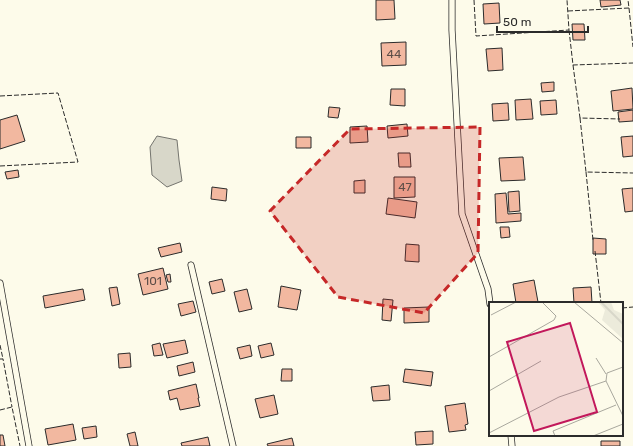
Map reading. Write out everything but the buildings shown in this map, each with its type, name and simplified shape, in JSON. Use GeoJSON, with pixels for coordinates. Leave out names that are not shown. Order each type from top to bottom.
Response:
{"type":"FeatureCollection","features":[{"type":"Feature","properties":{"kind":"lane"},"geometry":{"type":"LineString","coordinates":[[452,0],[452,30],[462,214],[488,289],[490,302]]}},
{"type":"Feature","properties":{"kind":"lane"},"geometry":{"type":"LineString","coordinates":[[191,265],[234,446]]}},
{"type":"Feature","properties":{"kind":"lane"},"geometry":{"type":"LineString","coordinates":[[0,283],[29,446]]}},
{"type":"Feature","properties":{"kind":"lane"},"geometry":{"type":"LineString","coordinates":[[511,436],[512,446]]}},
{"type":"Feature","properties":{"kind":"highlighted area"},"geometry":{"type":"Polygon","coordinates":[[[480,127],[478,253],[424,313],[338,297],[270,211],[350,129],[480,127]]]}},
{"type":"Feature","properties":{"kind":"shaded area"},"geometry":{"type":"Polygon","coordinates":[[[157,136],[177,140],[182,181],[167,187],[152,175],[150,147],[157,136]]]}},
{"type":"Feature","properties":{"kind":"fence"},"geometry":{"type":"LineString","coordinates":[[474,0],[476,36],[569,30],[567,0]]}},
{"type":"Feature","properties":{"kind":"fence"},"geometry":{"type":"LineString","coordinates":[[568,11],[629,8],[628,0]]}},
{"type":"Feature","properties":{"kind":"fence"},"geometry":{"type":"LineString","coordinates":[[629,8],[633,47]]}},
{"type":"Feature","properties":{"kind":"fence"},"geometry":{"type":"LineString","coordinates":[[569,30],[573,65],[633,63]]}},
{"type":"Feature","properties":{"kind":"fence"},"geometry":{"type":"LineString","coordinates":[[573,65],[580,118],[620,119]]}},
{"type":"Feature","properties":{"kind":"fence"},"geometry":{"type":"LineString","coordinates":[[0,96],[58,93],[78,162],[0,166]]}},
{"type":"Feature","properties":{"kind":"fence"},"geometry":{"type":"LineString","coordinates":[[580,118],[586,172],[633,173]]}},
{"type":"Feature","properties":{"kind":"fence"},"geometry":{"type":"LineString","coordinates":[[586,172],[593,240]]}},
{"type":"Feature","properties":{"kind":"fence"},"geometry":{"type":"LineString","coordinates":[[595,251],[601,302]]}},
{"type":"Feature","properties":{"kind":"fence"},"geometry":{"type":"LineString","coordinates":[[623,308],[633,307]]}},
{"type":"Feature","properties":{"kind":"fence"},"geometry":{"type":"LineString","coordinates":[[0,345],[3,359]]}},
{"type":"Feature","properties":{"kind":"fence"},"geometry":{"type":"LineString","coordinates":[[0,359],[3,359],[12,407]]}},
{"type":"Feature","properties":{"kind":"fence"},"geometry":{"type":"LineString","coordinates":[[0,410],[12,407],[20,446]]}}]}
